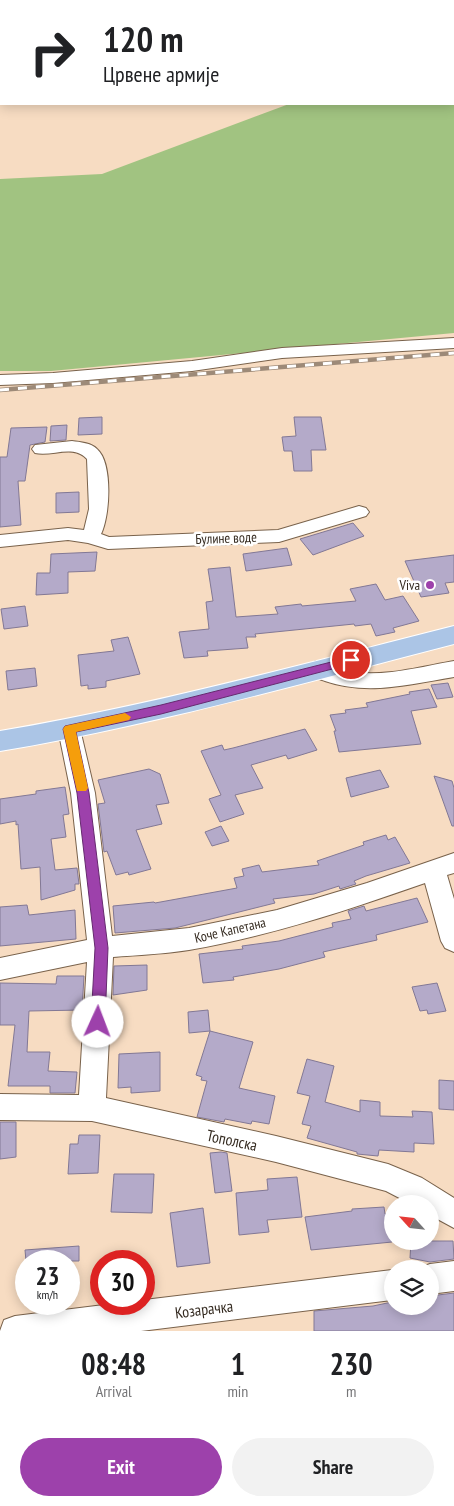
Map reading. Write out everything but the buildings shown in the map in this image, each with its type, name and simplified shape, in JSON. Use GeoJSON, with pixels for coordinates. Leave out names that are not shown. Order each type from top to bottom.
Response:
{"type":"FeatureCollection","features":[{"type":"Feature","properties":{"kind":"main road"},"geometry":{"type":"LineString","coordinates":[[0,742],[161,710],[454,635]]}},
{"type":"Feature","properties":{"kind":"street"},"geometry":{"type":"LineString","coordinates":[[0,380],[52,378],[192,366],[282,353],[454,343]]}},
{"type":"Feature","properties":{"kind":"street"},"geometry":{"type":"LineString","coordinates":[[41,448],[76,446],[93,452],[96,459],[99,515],[96,526],[90,536]]}},
{"type":"Feature","properties":{"kind":"street","name":"Булине воде"},"geometry":{"type":"LineString","coordinates":[[0,541],[52,534],[90,536],[108,543],[278,536],[359,512]]}},
{"type":"Feature","properties":{"kind":"street"},"geometry":{"type":"LineString","coordinates":[[317,669],[348,680],[367,680],[409,678],[454,669]]}},
{"type":"Feature","properties":{"kind":"street"},"geometry":{"type":"LineString","coordinates":[[69,729],[83,793],[102,948],[92,1108]]}},
{"type":"Feature","properties":{"kind":"street"},"geometry":{"type":"LineString","coordinates":[[444,866],[454,941]]}},
{"type":"Feature","properties":{"kind":"street","name":"Коче Капетана"},"geometry":{"type":"LineString","coordinates":[[0,969],[102,948],[189,940],[276,920],[368,893],[444,866]]}},
{"type":"Feature","properties":{"kind":"street","name":"Тополска"},"geometry":{"type":"LineString","coordinates":[[0,1107],[92,1108],[276,1149],[363,1170],[412,1188],[454,1214]]}},
{"type":"Feature","properties":{"kind":"street"},"geometry":{"type":"LineString","coordinates":[[439,1278],[454,1276]]}},
{"type":"Feature","properties":{"kind":"street","name":"Козарачка"},"geometry":{"type":"LineString","coordinates":[[18,1331],[384,1286]]}},
{"type":"Feature","properties":{"kind":"green space"},"geometry":{"type":"Polygon","coordinates":[[[286,105],[454,105],[454,333],[51,371],[0,371],[0,179],[102,174],[286,105]]]}},
{"type":"Feature","properties":{"kind":"railway"},"geometry":{"type":"LineString","coordinates":[[0,390],[454,353]]}},
{"type":"Feature","properties":{"kind":"slow traffic"},"geometry":{"type":"LineString","coordinates":[[82,788],[69,729],[125,717]]}},
{"type":"Feature","properties":{"kind":"place","name":"Viva"},"geometry":{"type":"Point","coordinates":[430,585]}},
{"type":"Feature","properties":{"kind":"route"},"geometry":{"type":"LineString","coordinates":[[98,1022],[102,948],[83,793],[69,729],[161,710],[351,660]]}}]}
